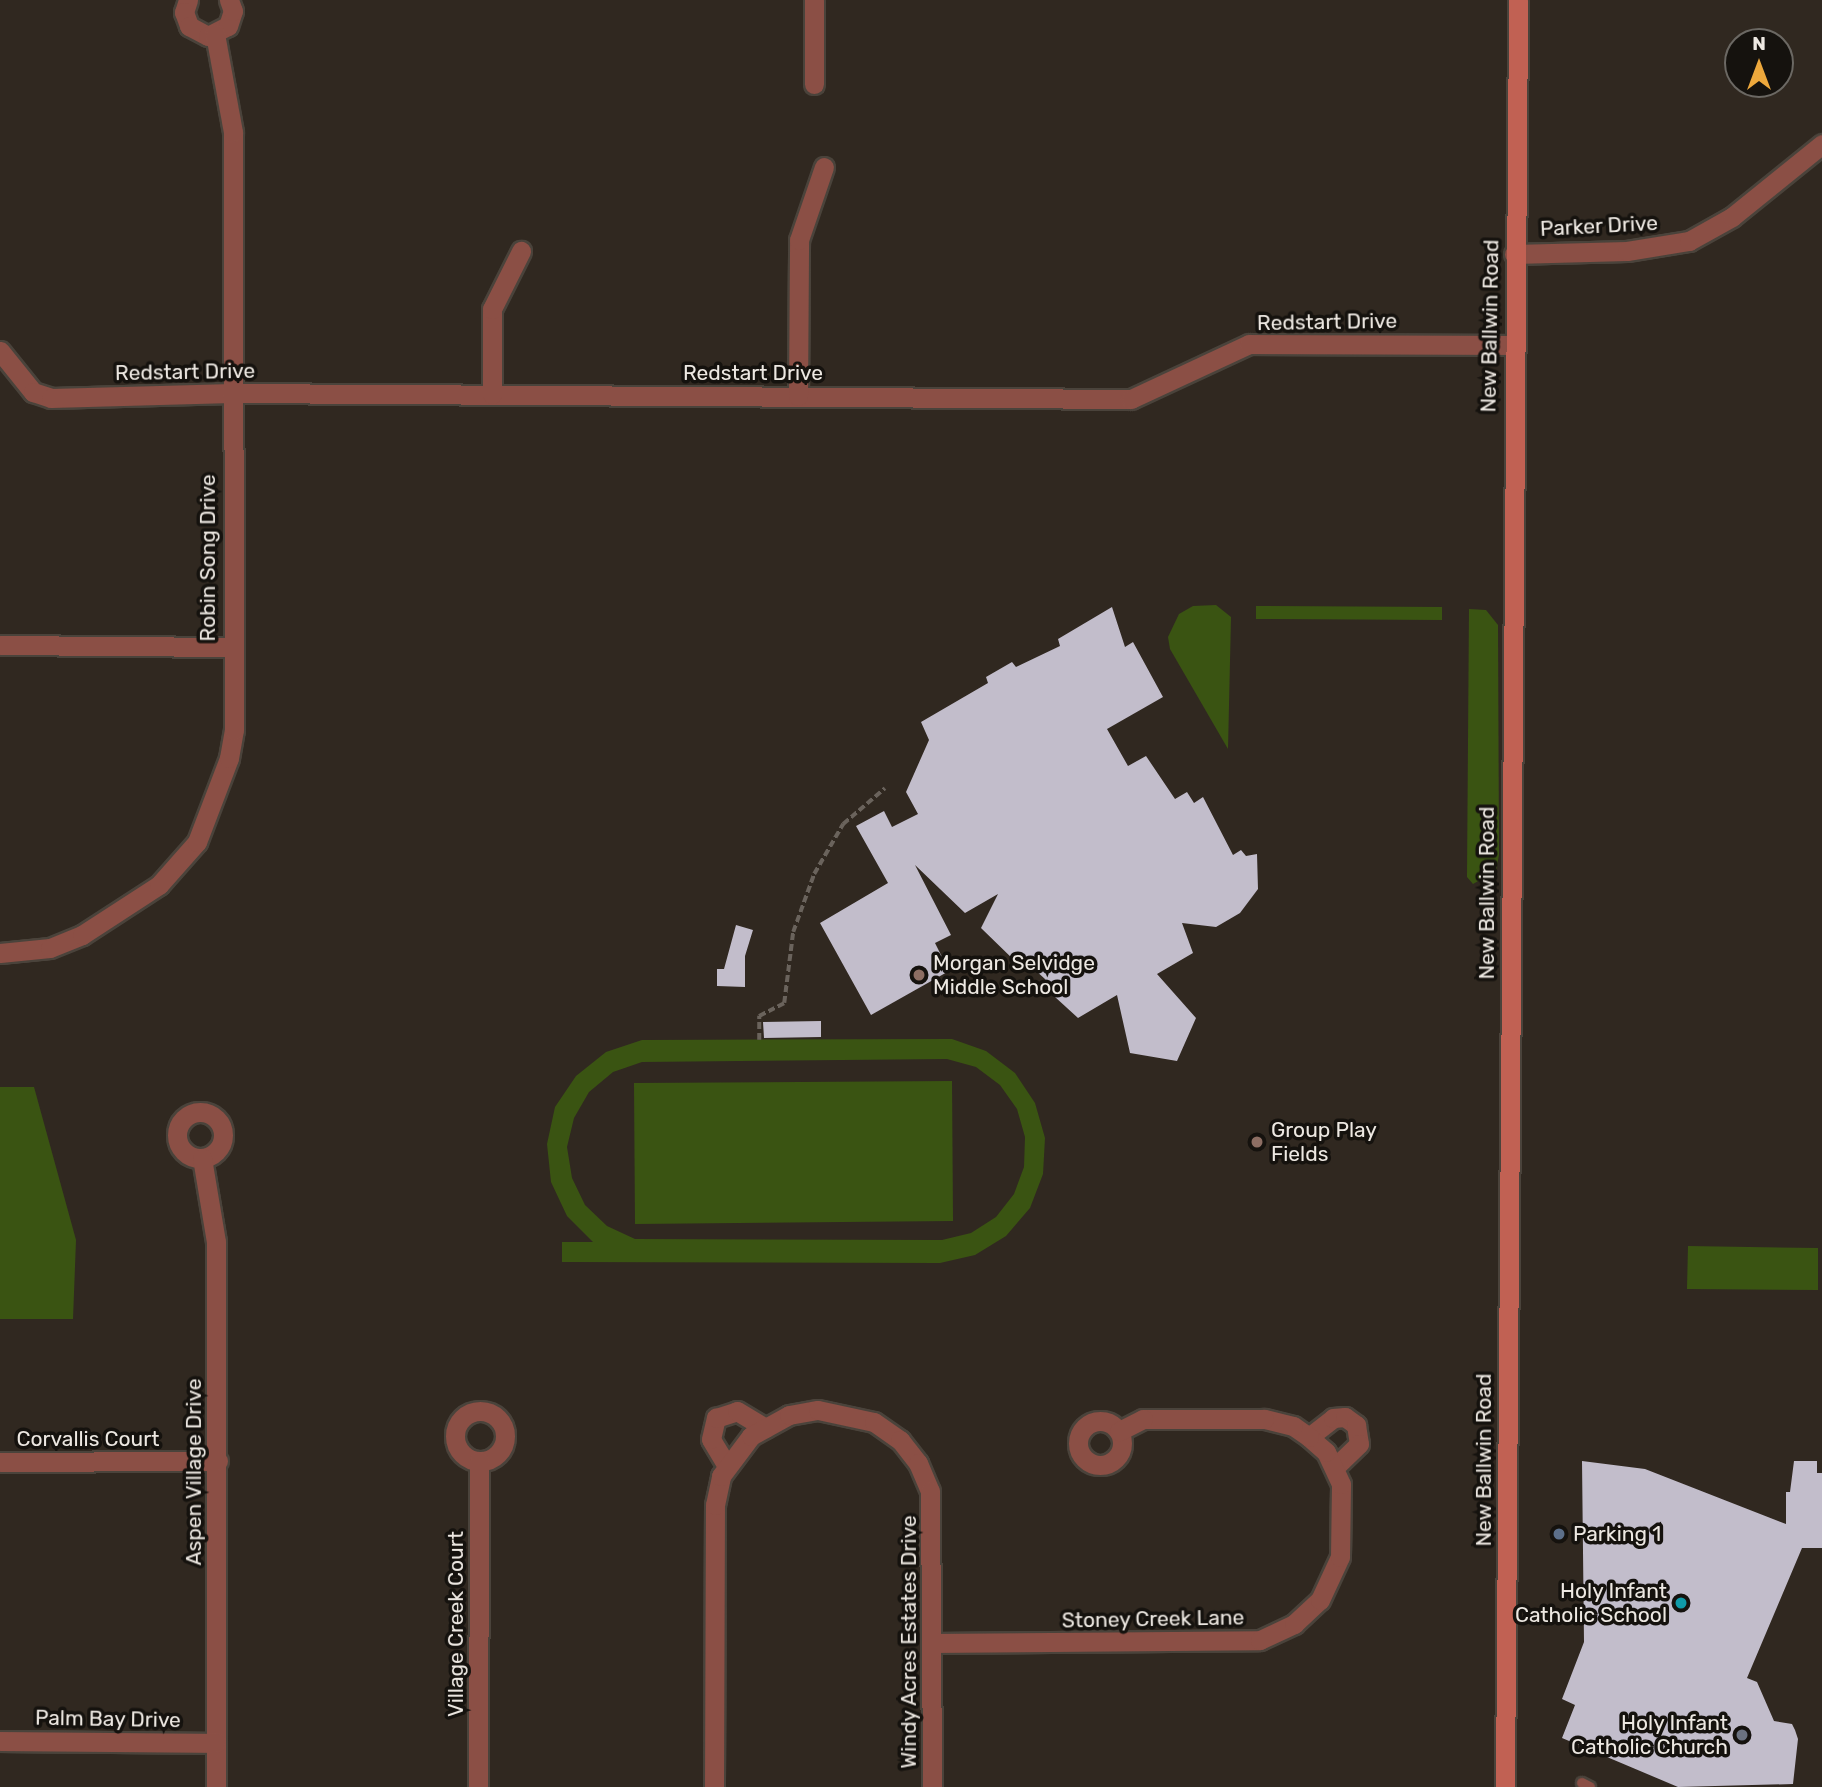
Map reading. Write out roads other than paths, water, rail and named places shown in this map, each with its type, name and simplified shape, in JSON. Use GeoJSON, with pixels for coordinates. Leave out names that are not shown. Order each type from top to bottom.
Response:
{"type":"FeatureCollection","features":[{"type":"Feature","properties":{"kind":"main road","name":"New Ballwin Road"},"geometry":{"type":"LineString","coordinates":[[1505,1787],[1513,345],[1518,0]]}},
{"type":"Feature","properties":{"kind":"street"},"geometry":{"type":"LineString","coordinates":[[188,0],[184,12],[189,26],[201,34],[215,34],[231,19],[229,0]]}},
{"type":"Feature","properties":{"kind":"street"},"geometry":{"type":"LineString","coordinates":[[814,0],[814,84]]}},
{"type":"Feature","properties":{"kind":"street","name":"Robin Song Drive"},"geometry":{"type":"LineString","coordinates":[[0,953],[50,948],[104,924],[159,885],[197,842],[220,791],[234,730],[230,647],[233,132],[215,34]]}},
{"type":"Feature","properties":{"kind":"street","name":"Parker Drive"},"geometry":{"type":"LineString","coordinates":[[1514,254],[1627,251],[1689,241],[1732,217],[1822,144]]}},
{"type":"Feature","properties":{"kind":"street"},"geometry":{"type":"LineString","coordinates":[[798,396],[799,240],[824,167]]}},
{"type":"Feature","properties":{"kind":"street"},"geometry":{"type":"LineString","coordinates":[[492,394],[492,309],[521,251]]}},
{"type":"Feature","properties":{"kind":"street","name":"Redstart Drive"},"geometry":{"type":"LineString","coordinates":[[2,358],[33,392],[51,398],[232,393],[1131,399],[1249,344],[1513,345]]}},
{"type":"Feature","properties":{"kind":"street"},"geometry":{"type":"LineString","coordinates":[[0,645],[230,647]]}},
{"type":"Feature","properties":{"kind":"street","name":"Aspen Village Drive"},"geometry":{"type":"LineString","coordinates":[[202,1158],[216,1242],[216,1787]]}},
{"type":"Feature","properties":{"kind":"street","name":"Windy Acres Estates Drive"},"geometry":{"type":"LineString","coordinates":[[714,1787],[715,1505],[727,1466],[740,1446],[789,1415],[818,1410],[847,1413],[874,1422],[900,1440],[912,1455],[930,1491],[932,1787]]}},
{"type":"Feature","properties":{"kind":"street"},"geometry":{"type":"LineString","coordinates":[[727,1466],[711,1439],[716,1418],[737,1411],[765,1428]]}},
{"type":"Feature","properties":{"kind":"street"},"geometry":{"type":"LineString","coordinates":[[1119,1431],[1143,1419],[1264,1419],[1293,1426],[1308,1437],[1335,1467],[1359,1444],[1356,1425],[1345,1417],[1332,1418],[1308,1437]]}},
{"type":"Feature","properties":{"kind":"street","name":"Corvallis Court"},"geometry":{"type":"LineString","coordinates":[[0,1462],[218,1461]]}},
{"type":"Feature","properties":{"kind":"street","name":"Village Creek Court"},"geometry":{"type":"LineString","coordinates":[[478,1787],[479,1461]]}},
{"type":"Feature","properties":{"kind":"street","name":"Stoney Creek Lane"},"geometry":{"type":"LineString","coordinates":[[932,1643],[1237,1642],[1277,1634],[1307,1614],[1329,1589],[1335,1573],[1343,1514],[1335,1467]]}},
{"type":"Feature","properties":{"kind":"street","name":"Palm Bay Drive"},"geometry":{"type":"LineString","coordinates":[[0,1741],[216,1743]]}},
{"type":"Feature","properties":{"kind":"place","name":"Morgan Selvidge Middle School"},"geometry":{"type":"Point","coordinates":[919,975]}},
{"type":"Feature","properties":{"kind":"place","name":"Group Play Fields"},"geometry":{"type":"Point","coordinates":[1257,1142]}},
{"type":"Feature","properties":{"kind":"place","name":"Parking 1"},"geometry":{"type":"Point","coordinates":[1559,1534]}},
{"type":"Feature","properties":{"kind":"place","name":"Holy Infant Catholic School"},"geometry":{"type":"Point","coordinates":[1681,1603]}},
{"type":"Feature","properties":{"kind":"place","name":"Holy Infant Catholic Church"},"geometry":{"type":"Point","coordinates":[1742,1735]}}]}
